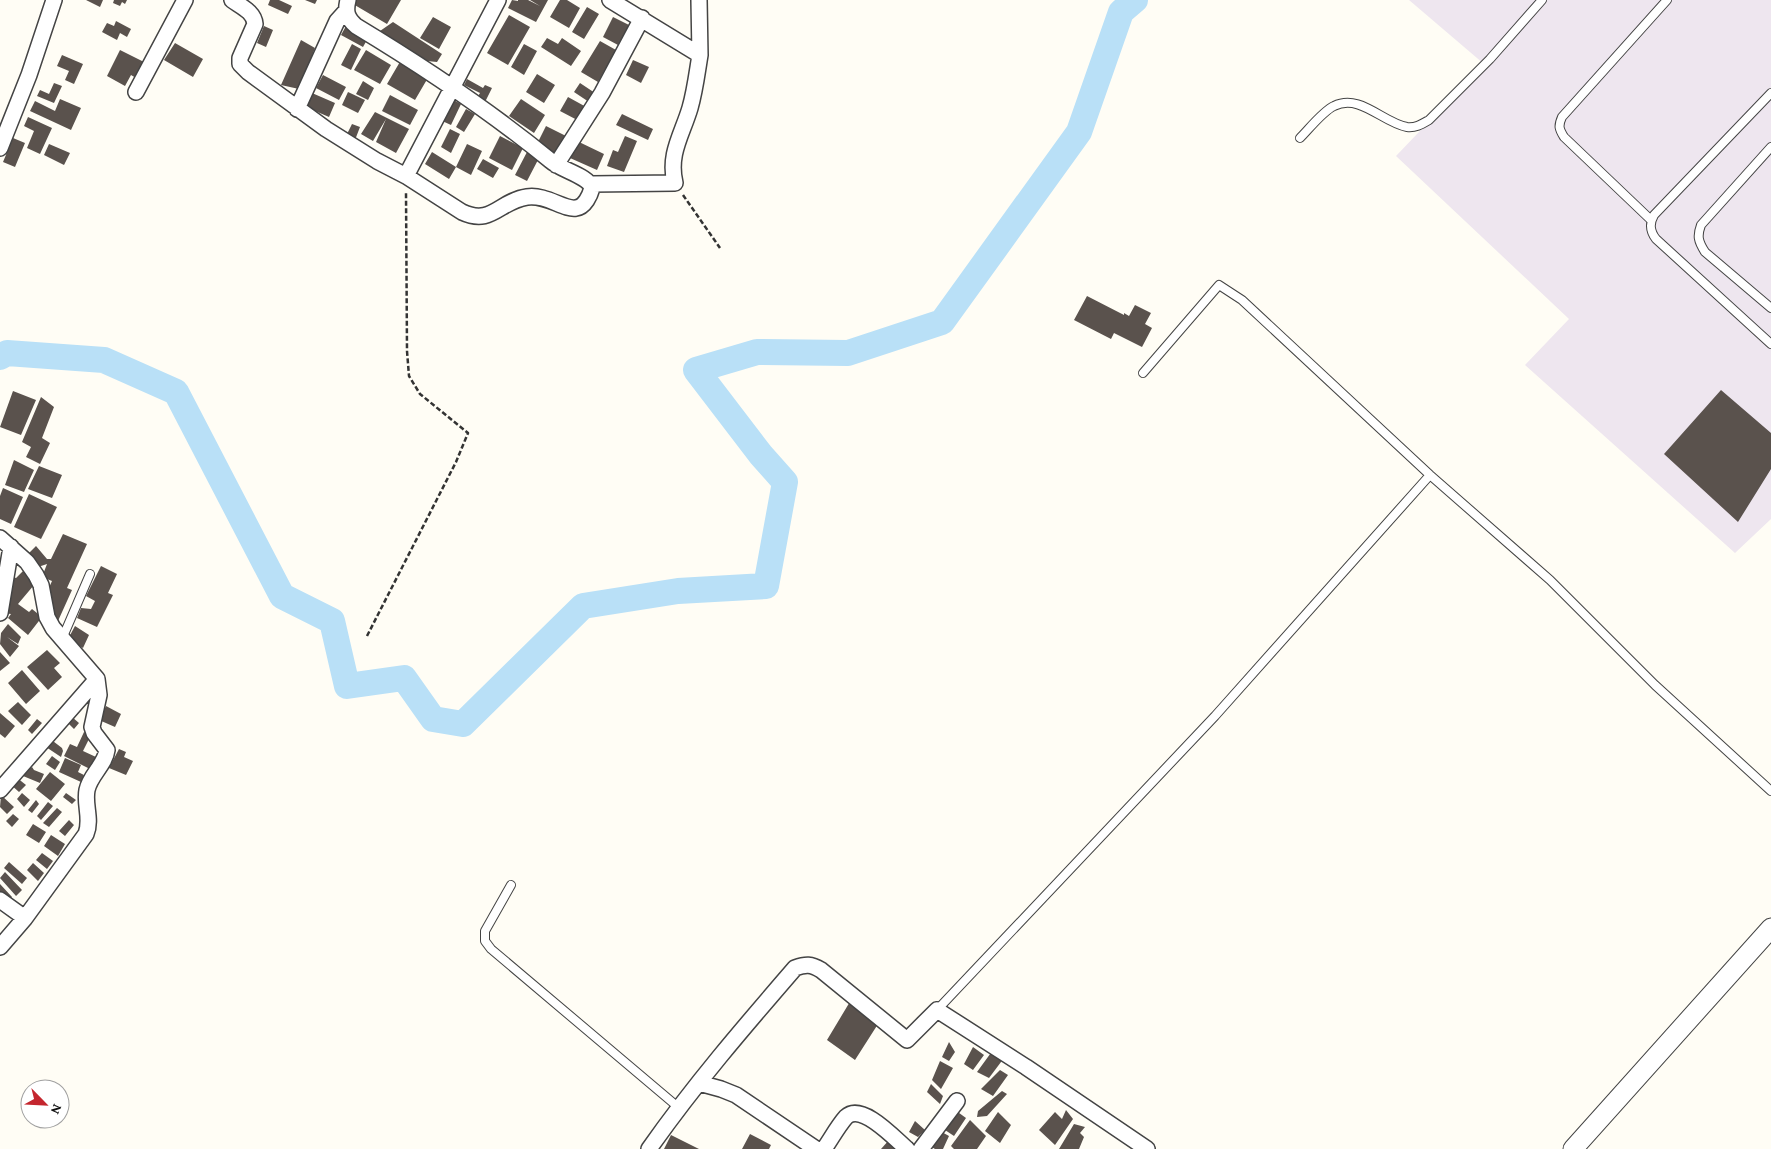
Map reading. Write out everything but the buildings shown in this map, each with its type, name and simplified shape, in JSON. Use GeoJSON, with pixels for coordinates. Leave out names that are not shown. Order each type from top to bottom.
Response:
{"type":"FeatureCollection","features":[{"type":"Feature","properties":{"kind":"street"},"geometry":{"type":"LineString","coordinates":[[0,148],[54,0]]}},
{"type":"Feature","properties":{"kind":"street"},"geometry":{"type":"LineString","coordinates":[[136,92],[185,0]]}},
{"type":"Feature","properties":{"kind":"street"},"geometry":{"type":"LineString","coordinates":[[232,0],[249,11],[254,19],[255,24],[240,53],[240,64],[248,72],[297,109],[352,146],[406,176],[462,212],[480,218],[514,200],[536,196],[578,208],[585,202],[592,184]]}},
{"type":"Feature","properties":{"kind":"street"},"geometry":{"type":"LineString","coordinates":[[406,176],[498,0]]}},
{"type":"Feature","properties":{"kind":"street"},"geometry":{"type":"LineString","coordinates":[[610,0],[700,55]]}},
{"type":"Feature","properties":{"kind":"street"},"geometry":{"type":"LineString","coordinates":[[347,6],[348,19],[356,26],[452,87],[519,135],[556,165],[584,178],[592,184],[675,183],[672,171],[673,159],[690,108],[700,55],[699,0]]}},
{"type":"Feature","properties":{"kind":"street"},"geometry":{"type":"LineString","coordinates":[[297,109],[337,22],[347,6]]}},
{"type":"Feature","properties":{"kind":"street"},"geometry":{"type":"LineString","coordinates":[[556,165],[602,93],[642,18]]}},
{"type":"Feature","properties":{"kind":"street"},"geometry":{"type":"LineString","coordinates":[[0,613],[6,542]]}},
{"type":"Feature","properties":{"kind":"street"},"geometry":{"type":"LineString","coordinates":[[0,947],[25,918],[88,829],[86,793],[88,786],[103,762],[107,750],[94,733],[92,727],[99,695],[98,679],[62,639],[46,617],[41,585],[36,574],[6,542]]}},
{"type":"Feature","properties":{"kind":"street"},"geometry":{"type":"LineString","coordinates":[[0,790],[98,679]]}},
{"type":"Feature","properties":{"kind":"street"},"geometry":{"type":"LineString","coordinates":[[0,900],[25,918]]}},
{"type":"Feature","properties":{"kind":"street"},"geometry":{"type":"LineString","coordinates":[[1573,1149],[1771,928]]}},
{"type":"Feature","properties":{"kind":"street"},"geometry":{"type":"LineString","coordinates":[[649,1149],[678,1107],[746,1025],[795,968],[805,964],[814,965],[821,970],[907,1040],[936,1010],[1026,1066],[1147,1149]]}},
{"type":"Feature","properties":{"kind":"street"},"geometry":{"type":"LineString","coordinates":[[699,1082],[721,1088],[736,1095],[816,1149]]}},
{"type":"Feature","properties":{"kind":"street"},"geometry":{"type":"LineString","coordinates":[[921,1149],[957,1101]]}},
{"type":"Feature","properties":{"kind":"street"},"geometry":{"type":"LineString","coordinates":[[824,1149],[847,1116],[858,1113],[868,1116],[907,1149]]}},
{"type":"Feature","properties":{"kind":"lane"},"geometry":{"type":"LineString","coordinates":[[1300,138],[1332,106],[1341,103],[1353,103],[1407,127],[1418,126],[1429,120],[1490,59],[1542,0]]}},
{"type":"Feature","properties":{"kind":"lane"},"geometry":{"type":"LineString","coordinates":[[1667,0],[1562,117],[1559,129],[1564,137],[1651,220],[1652,233],[1656,239],[1771,344]]}},
{"type":"Feature","properties":{"kind":"lane"},"geometry":{"type":"LineString","coordinates":[[1651,220],[1771,93]]}},
{"type":"Feature","properties":{"kind":"lane"},"geometry":{"type":"LineString","coordinates":[[1771,147],[1701,225],[1698,234],[1699,243],[1705,252],[1771,308]]}},
{"type":"Feature","properties":{"kind":"lane"},"geometry":{"type":"LineString","coordinates":[[1143,373],[1219,285],[1242,300],[1430,475],[1550,580],[1655,685],[1771,791]]}},
{"type":"Feature","properties":{"kind":"lane"},"geometry":{"type":"LineString","coordinates":[[936,1010],[1216,716],[1430,475]]}},
{"type":"Feature","properties":{"kind":"lane"},"geometry":{"type":"LineString","coordinates":[[62,639],[90,574]]}},
{"type":"Feature","properties":{"kind":"lane"},"geometry":{"type":"LineString","coordinates":[[511,885],[485,931],[485,940],[491,949],[678,1107]]}},
{"type":"Feature","properties":{"kind":"path"},"geometry":{"type":"LineString","coordinates":[[367,636],[456,462],[468,433],[420,394],[409,376],[407,351],[406,176]]}},
{"type":"Feature","properties":{"kind":"path"},"geometry":{"type":"LineString","coordinates":[[675,183],[720,248]]}},
{"type":"Feature","properties":{"kind":"shaded area"},"geometry":{"type":"Polygon","coordinates":[[[1409,0],[1771,0],[1771,519],[1735,553],[1525,365],[1569,319],[1396,156],[1484,64],[1409,0]]]}},
{"type":"Feature","properties":{"kind":"waterway"},"geometry":{"type":"LineString","coordinates":[[0,357],[7,353],[104,360],[176,392],[282,596],[332,621],[347,686],[404,678],[433,719],[463,724],[583,606],[678,591],[766,586],[785,482],[761,455],[696,370],[757,352],[848,353],[942,322],[1079,132],[1121,12],[1135,0]]}}]}
